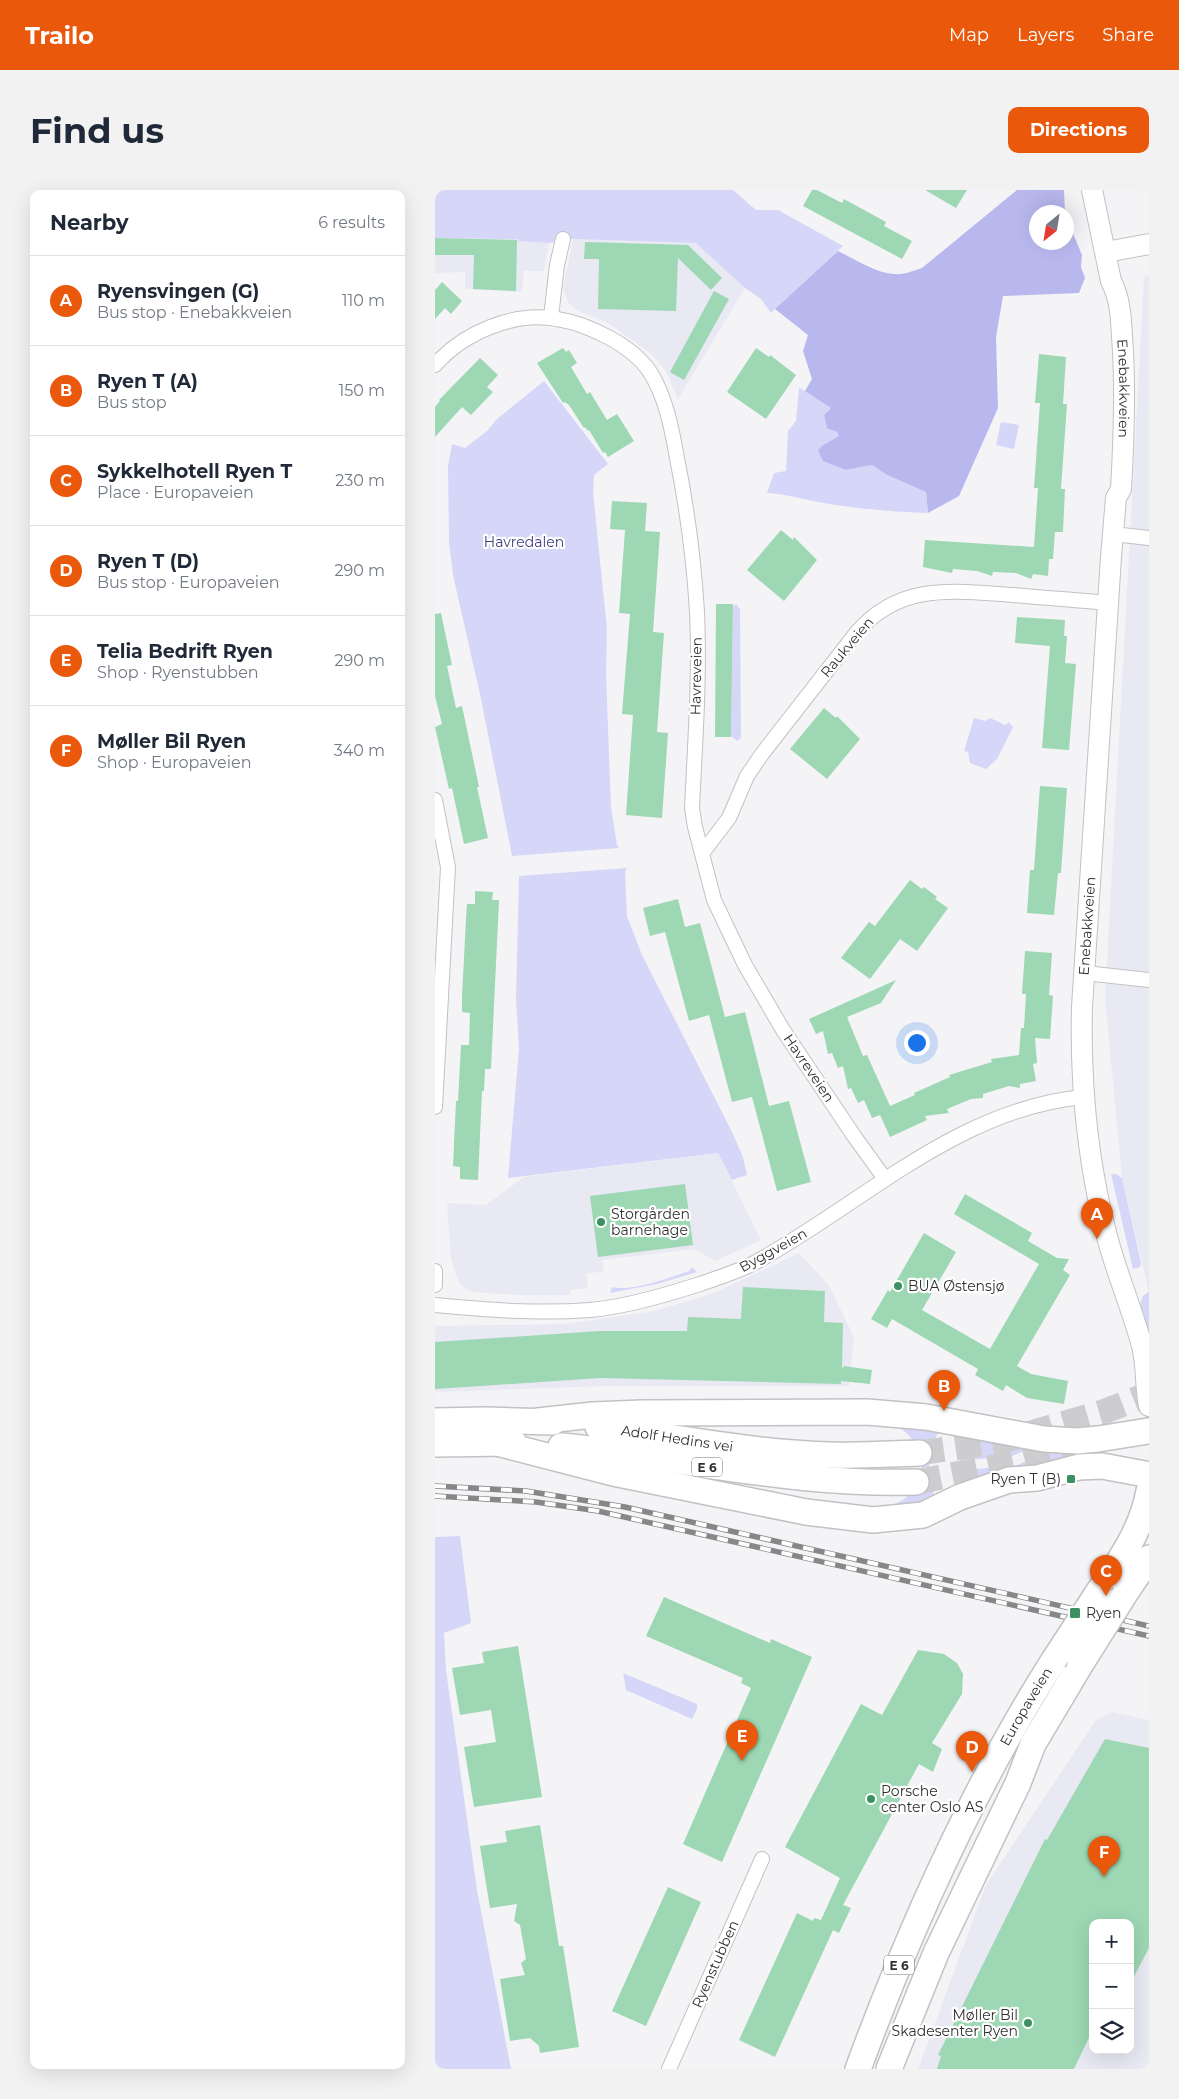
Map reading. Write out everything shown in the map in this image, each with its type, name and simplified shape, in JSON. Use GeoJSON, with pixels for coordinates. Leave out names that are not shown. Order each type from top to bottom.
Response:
{"type":"FeatureCollection","features":[{"type":"Feature","properties":{"kind":"highway","name":"E 6"},"geometry":{"type":"LineString","coordinates":[[497,1443],[613,1473],[806,1512],[859,1519],[897,1519],[923,1515],[960,1497],[1009,1480],[1037,1478],[1079,1467],[1102,1466],[1148,1481],[1142,1452],[1148,1430],[1077,1441],[1044,1439],[926,1417],[867,1412],[642,1413],[593,1415],[538,1421]]}},
{"type":"Feature","properties":{"kind":"highway","name":"Adolf Hedins vei"},"geometry":{"type":"LineString","coordinates":[[435,1421],[538,1421],[633,1431],[755,1449],[798,1453],[832,1455],[919,1453]]}},
{"type":"Feature","properties":{"kind":"highway","name":"Adolf Hedins vei"},"geometry":{"type":"LineString","coordinates":[[435,1444],[497,1443],[584,1448],[707,1467],[830,1481],[856,1483],[916,1482]]}},
{"type":"Feature","properties":{"kind":"highway","name":"Europaveien"},"geometry":{"type":"LineString","coordinates":[[858,2069],[905,1951],[944,1863],[997,1758],[1053,1660],[1135,1536],[1144,1513],[1148,1481]]}},
{"type":"Feature","properties":{"kind":"highway","name":"Europaveien"},"geometry":{"type":"LineString","coordinates":[[889,2069],[936,1954],[1018,1783],[1033,1744],[1080,1665],[1149,1558]]}},
{"type":"Feature","properties":{"kind":"main road","name":"Enebakkveien"},"geometry":{"type":"LineString","coordinates":[[1093,190],[1111,281],[1108,294],[1115,368],[1115,414],[1111,490],[1116,498],[1081,1042],[1083,1097],[1093,1166],[1109,1242],[1146,1352],[1149,1406]]}},
{"type":"Feature","properties":{"kind":"main road"},"geometry":{"type":"LineString","coordinates":[[1106,252],[1149,244]]}},
{"type":"Feature","properties":{"kind":"street"},"geometry":{"type":"LineString","coordinates":[[551,318],[556,272],[563,239]]}},
{"type":"Feature","properties":{"kind":"street","name":"Havreveien"},"geometry":{"type":"LineString","coordinates":[[435,365],[449,350],[497,324],[521,319],[551,318],[576,324],[608,337],[637,358],[649,371],[659,389],[672,432],[685,503],[697,611],[692,808],[695,828],[703,852],[714,900],[745,965],[783,1030],[854,1136],[885,1178]]}},
{"type":"Feature","properties":{"kind":"street"},"geometry":{"type":"LineString","coordinates":[[1113,534],[1149,538]]}},
{"type":"Feature","properties":{"kind":"street","name":"Raukveien"},"geometry":{"type":"LineString","coordinates":[[703,852],[729,818],[747,776],[762,754],[857,632],[870,618],[884,609],[904,599],[945,590],[1109,603]]}},
{"type":"Feature","properties":{"kind":"street"},"geometry":{"type":"LineString","coordinates":[[435,800],[448,868],[435,1107]]}},
{"type":"Feature","properties":{"kind":"street"},"geometry":{"type":"LineString","coordinates":[[1085,974],[1149,980]]}},
{"type":"Feature","properties":{"kind":"street","name":"Byggveien"},"geometry":{"type":"LineString","coordinates":[[435,1305],[528,1312],[591,1310],[669,1294],[743,1269],[755,1263],[804,1234],[885,1178],[956,1137],[984,1124],[1041,1105],[1083,1097]]}},
{"type":"Feature","properties":{"kind":"street"},"geometry":{"type":"LineString","coordinates":[[435,1271],[435,1285]]}},
{"type":"Feature","properties":{"kind":"street","name":"Ryenstubben"},"geometry":{"type":"LineString","coordinates":[[669,2069],[762,1859]]}},
{"type":"Feature","properties":{"kind":"shaded area"},"geometry":{"type":"Polygon","coordinates":[[[1017,190],[1064,190],[1065,205],[1029,205],[1029,250],[1074,250],[1074,236],[1082,255],[1081,267],[1085,278],[1079,293],[1003,296],[996,337],[998,408],[959,496],[928,513],[926,492],[887,475],[872,465],[846,470],[823,461],[818,450],[839,436],[837,432],[827,428],[824,415],[831,408],[805,391],[812,379],[803,351],[808,335],[775,309],[838,251],[887,273],[901,274],[922,268],[1017,190]]]}},
{"type":"Feature","properties":{"kind":"shaded area"},"geometry":{"type":"Polygon","coordinates":[[[435,238],[518,239],[519,241],[549,243],[544,271],[524,271],[522,292],[465,289],[465,272],[435,273],[435,238]]]}},
{"type":"Feature","properties":{"kind":"shaded area"},"geometry":{"type":"Polygon","coordinates":[[[573,239],[697,243],[745,288],[678,399],[666,371],[651,354],[610,324],[578,311],[568,302],[563,288],[573,239]]]}},
{"type":"Feature","properties":{"kind":"shaded area"},"geometry":{"type":"Polygon","coordinates":[[[1149,275],[1149,1292],[1122,1178],[1105,998],[1144,277],[1149,275]]]}},
{"type":"Feature","properties":{"kind":"shaded area","name":"Storgården barnehage"},"geometry":{"type":"Polygon","coordinates":[[[718,1153],[761,1240],[715,1261],[694,1249],[602,1260],[604,1271],[586,1274],[588,1288],[570,1290],[571,1295],[520,1295],[472,1292],[464,1288],[458,1280],[451,1259],[447,1203],[486,1205],[524,1177],[718,1153]]]}},
{"type":"Feature","properties":{"kind":"shaded area"},"geometry":{"type":"Polygon","coordinates":[[[799,1253],[828,1284],[854,1337],[849,1386],[607,1386],[435,1392],[435,1326],[566,1324],[654,1311],[714,1293],[799,1253]]]}},
{"type":"Feature","properties":{"kind":"shaded area"},"geometry":{"type":"Polygon","coordinates":[[[1112,1712],[1149,1720],[1149,2069],[918,2069],[986,1885],[1096,1720],[1112,1712]]]}},
{"type":"Feature","properties":{"kind":"green space"},"geometry":{"type":"Polygon","coordinates":[[[435,190],[733,190],[756,210],[778,210],[843,246],[771,313],[761,299],[745,288],[696,243],[573,239],[549,243],[518,241],[518,239],[435,238],[435,190]]]}},
{"type":"Feature","properties":{"kind":"green space","name":"Havredalen"},"geometry":{"type":"Polygon","coordinates":[[[544,381],[608,464],[594,475],[593,492],[607,629],[606,673],[611,807],[619,848],[512,856],[481,699],[453,575],[449,542],[448,466],[452,444],[465,448],[544,381]]]}},
{"type":"Feature","properties":{"kind":"green space"},"geometry":{"type":"Polygon","coordinates":[[[799,388],[813,394],[831,408],[824,415],[827,427],[837,432],[839,436],[823,445],[846,470],[872,465],[887,475],[926,492],[928,513],[850,507],[767,493],[774,473],[786,471],[788,431],[796,421],[799,388]]]}},
{"type":"Feature","properties":{"kind":"green space"},"geometry":{"type":"Polygon","coordinates":[[[1001,422],[1019,425],[1014,449],[996,445],[1001,422]]]}},
{"type":"Feature","properties":{"kind":"green space"},"geometry":{"type":"Polygon","coordinates":[[[736,604],[740,609],[741,738],[737,741],[731,736],[733,607],[736,604]]]}},
{"type":"Feature","properties":{"kind":"green space"},"geometry":{"type":"Polygon","coordinates":[[[974,718],[985,721],[990,718],[1005,725],[1009,722],[1013,727],[997,759],[986,769],[970,763],[968,752],[964,751],[974,718]]]}},
{"type":"Feature","properties":{"kind":"green space"},"geometry":{"type":"Polygon","coordinates":[[[627,868],[625,872],[627,916],[642,955],[732,1132],[743,1157],[747,1175],[732,1180],[718,1153],[508,1178],[519,1048],[516,999],[519,876],[627,868]]]}},
{"type":"Feature","properties":{"kind":"green space"},"geometry":{"type":"Polygon","coordinates":[[[1111,1174],[1116,1174],[1122,1178],[1141,1263],[1140,1267],[1133,1269],[1111,1174]]]}},
{"type":"Feature","properties":{"kind":"green space"},"geometry":{"type":"Polygon","coordinates":[[[692,1267],[697,1272],[657,1284],[610,1293],[612,1287],[629,1288],[650,1284],[689,1271],[692,1267]]]}},
{"type":"Feature","properties":{"kind":"green space"},"geometry":{"type":"Polygon","coordinates":[[[1148,1292],[1149,1335],[1139,1308],[1143,1296],[1148,1292]]]}},
{"type":"Feature","properties":{"kind":"green space"},"geometry":{"type":"Polygon","coordinates":[[[897,1426],[940,1429],[929,1454],[934,1500],[925,1503],[889,1506],[903,1500],[912,1491],[919,1481],[921,1469],[921,1457],[916,1446],[908,1435],[897,1426]]]}},
{"type":"Feature","properties":{"kind":"green space"},"geometry":{"type":"Polygon","coordinates":[[[978,1439],[1024,1447],[1026,1450],[1010,1457],[960,1460],[960,1451],[965,1441],[978,1439]]]}},
{"type":"Feature","properties":{"kind":"green space"},"geometry":{"type":"Polygon","coordinates":[[[1099,1449],[1098,1456],[984,1484],[968,1477],[962,1470],[1015,1466],[1047,1451],[1099,1449]]]}},
{"type":"Feature","properties":{"kind":"green space"},"geometry":{"type":"Polygon","coordinates":[[[460,1536],[471,1623],[444,1633],[446,1670],[477,1890],[511,2069],[435,2069],[435,1537],[460,1536]]]}},
{"type":"Feature","properties":{"kind":"green space"},"geometry":{"type":"Polygon","coordinates":[[[623,1673],[697,1704],[697,1709],[692,1719],[626,1690],[623,1673]]]}},
{"type":"Feature","properties":{"kind":"building"},"geometry":{"type":"Polygon","coordinates":[[[812,190],[817,190],[842,203],[844,199],[886,222],[884,226],[912,241],[902,259],[803,206],[812,190]]]}},
{"type":"Feature","properties":{"kind":"building"},"geometry":{"type":"Polygon","coordinates":[[[925,190],[967,190],[956,208],[925,190]]]}},
{"type":"Feature","properties":{"kind":"building"},"geometry":{"type":"Polygon","coordinates":[[[435,238],[517,240],[516,291],[473,289],[474,255],[435,255],[435,238]]]}},
{"type":"Feature","properties":{"kind":"building"},"geometry":{"type":"Polygon","coordinates":[[[585,242],[688,245],[722,278],[711,290],[678,258],[676,311],[598,309],[599,259],[584,259],[585,242]]]}},
{"type":"Feature","properties":{"kind":"building"},"geometry":{"type":"Polygon","coordinates":[[[442,282],[462,301],[451,314],[445,308],[435,319],[435,290],[442,282]]]}},
{"type":"Feature","properties":{"kind":"building"},"geometry":{"type":"Polygon","coordinates":[[[714,291],[729,299],[684,380],[670,372],[714,291]]]}},
{"type":"Feature","properties":{"kind":"building"},"geometry":{"type":"Polygon","coordinates":[[[563,348],[566,352],[569,350],[577,363],[571,367],[587,394],[590,392],[607,420],[617,414],[634,441],[608,457],[605,452],[603,453],[589,430],[584,428],[569,405],[565,402],[563,403],[537,363],[563,348]]]}},
{"type":"Feature","properties":{"kind":"building"},"geometry":{"type":"Polygon","coordinates":[[[756,348],[769,357],[770,355],[796,375],[766,419],[727,392],[756,348]]]}},
{"type":"Feature","properties":{"kind":"building"},"geometry":{"type":"Polygon","coordinates":[[[1039,354],[1066,357],[1063,404],[1067,404],[1061,489],[1065,489],[1063,532],[1055,532],[1053,559],[1049,559],[1048,576],[1033,574],[1031,579],[1016,573],[993,572],[992,576],[977,571],[953,569],[952,573],[923,567],[925,540],[1034,547],[1038,488],[1034,488],[1040,403],[1035,403],[1039,354]]]}},
{"type":"Feature","properties":{"kind":"building"},"geometry":{"type":"Polygon","coordinates":[[[480,358],[498,375],[487,387],[493,392],[471,415],[462,407],[435,437],[435,407],[439,400],[480,358]]]}},
{"type":"Feature","properties":{"kind":"building"},"geometry":{"type":"Polygon","coordinates":[[[612,501],[647,503],[645,531],[660,532],[653,632],[664,633],[657,732],[668,733],[662,818],[626,815],[633,715],[622,714],[630,614],[619,613],[625,530],[610,529],[612,501]]]}},
{"type":"Feature","properties":{"kind":"building"},"geometry":{"type":"Polygon","coordinates":[[[781,530],[793,540],[794,537],[817,560],[784,601],[747,570],[781,530]]]}},
{"type":"Feature","properties":{"kind":"building"},"geometry":{"type":"Polygon","coordinates":[[[716,604],[733,604],[731,737],[715,737],[716,604]]]}},
{"type":"Feature","properties":{"kind":"building"},"geometry":{"type":"Polygon","coordinates":[[[441,613],[452,665],[447,666],[456,708],[462,706],[488,838],[464,844],[452,788],[449,789],[435,727],[442,724],[435,696],[435,614],[441,613]]]}},
{"type":"Feature","properties":{"kind":"building"},"geometry":{"type":"Polygon","coordinates":[[[1017,617],[1065,620],[1064,636],[1067,636],[1065,663],[1076,664],[1069,750],[1042,748],[1050,646],[1015,643],[1017,617]]]}},
{"type":"Feature","properties":{"kind":"building"},"geometry":{"type":"Polygon","coordinates":[[[824,708],[836,718],[837,716],[860,739],[827,779],[790,749],[824,708]]]}},
{"type":"Feature","properties":{"kind":"building"},"geometry":{"type":"Polygon","coordinates":[[[1040,786],[1067,788],[1061,873],[1058,873],[1054,915],[1027,913],[1030,870],[1034,870],[1040,786]]]}},
{"type":"Feature","properties":{"kind":"building"},"geometry":{"type":"Polygon","coordinates":[[[910,880],[922,889],[924,887],[937,897],[935,899],[948,908],[917,951],[900,939],[870,979],[841,958],[869,922],[875,926],[910,880]]]}},
{"type":"Feature","properties":{"kind":"building"},"geometry":{"type":"Polygon","coordinates":[[[475,891],[493,892],[492,900],[499,900],[491,1069],[485,1069],[484,1091],[482,1091],[478,1180],[460,1179],[460,1167],[453,1166],[461,1045],[469,1045],[470,1013],[462,1012],[467,904],[475,904],[475,891]]]}},
{"type":"Feature","properties":{"kind":"building"},"geometry":{"type":"Polygon","coordinates":[[[678,899],[685,927],[700,923],[725,1017],[745,1012],[769,1106],[789,1101],[811,1182],[777,1191],[752,1097],[732,1102],[709,1015],[689,1021],[665,932],[650,936],[643,908],[678,899]]]}},
{"type":"Feature","properties":{"kind":"building"},"geometry":{"type":"Polygon","coordinates":[[[1025,951],[1052,953],[1049,995],[1053,996],[1050,1039],[1035,1038],[1037,1063],[1033,1064],[1036,1081],[1020,1084],[1020,1088],[1009,1086],[983,1094],[983,1098],[971,1099],[947,1109],[949,1113],[925,1116],[927,1120],[890,1137],[880,1115],[872,1118],[864,1100],[858,1103],[851,1088],[848,1089],[843,1066],[838,1068],[832,1053],[828,1054],[823,1031],[816,1034],[809,1019],[896,980],[881,1003],[847,1017],[863,1056],[867,1055],[890,1106],[950,1077],[949,1075],[992,1062],[991,1059],[1019,1055],[1021,1028],[1024,1028],[1026,994],[1022,994],[1025,951]]]}},
{"type":"Feature","properties":{"kind":"building"},"geometry":{"type":"Polygon","coordinates":[[[685,1184],[693,1245],[598,1257],[590,1196],[685,1184]]]}},
{"type":"Feature","properties":{"kind":"building"},"geometry":{"type":"Polygon","coordinates":[[[965,1194],[1032,1233],[1028,1241],[1057,1258],[1069,1259],[1063,1270],[1070,1275],[1017,1366],[1031,1374],[1068,1381],[1064,1404],[1027,1398],[1006,1385],[1003,1391],[975,1375],[978,1369],[892,1319],[887,1328],[871,1319],[888,1290],[890,1292],[924,1233],[956,1252],[922,1310],[990,1349],[1039,1264],[954,1214],[965,1194]]]}},
{"type":"Feature","properties":{"kind":"building"},"geometry":{"type":"Polygon","coordinates":[[[743,1287],[825,1291],[824,1322],[843,1323],[842,1369],[844,1366],[872,1370],[870,1384],[841,1381],[841,1384],[600,1378],[435,1389],[435,1342],[600,1331],[687,1331],[688,1317],[741,1319],[743,1287]]]}},
{"type":"Feature","properties":{"kind":"building"},"geometry":{"type":"Polygon","coordinates":[[[664,1597],[770,1643],[771,1639],[812,1657],[722,1862],[683,1844],[751,1688],[741,1683],[743,1678],[646,1636],[664,1597]]]}},
{"type":"Feature","properties":{"kind":"building"},"geometry":{"type":"Polygon","coordinates":[[[518,1646],[542,1797],[474,1807],[464,1747],[496,1742],[491,1710],[460,1715],[452,1668],[484,1663],[482,1652],[518,1646]]]}},
{"type":"Feature","properties":{"kind":"building"},"geometry":{"type":"Polygon","coordinates":[[[918,1650],[944,1654],[957,1663],[963,1674],[962,1694],[932,1743],[942,1749],[933,1772],[919,1764],[843,1905],[851,1908],[839,1933],[833,1930],[775,2057],[739,2040],[797,1913],[813,1921],[814,1918],[821,1920],[840,1878],[785,1847],[861,1704],[882,1715],[918,1650]]]}},
{"type":"Feature","properties":{"kind":"building"},"geometry":{"type":"Polygon","coordinates":[[[1105,1739],[1149,1748],[1149,1948],[1134,1976],[1134,1919],[1089,1919],[1089,2037],[1074,2069],[937,2069],[941,2056],[938,2055],[1045,1839],[1047,1840],[1105,1739]]]}},
{"type":"Feature","properties":{"kind":"building"},"geometry":{"type":"Polygon","coordinates":[[[540,1825],[559,1946],[563,1946],[579,2047],[540,2053],[539,2046],[530,2038],[510,2041],[500,1979],[525,1975],[521,1963],[526,1959],[520,1925],[514,1921],[517,1904],[490,1908],[480,1846],[507,1842],[505,1831],[540,1825]]]}},
{"type":"Feature","properties":{"kind":"building"},"geometry":{"type":"Polygon","coordinates":[[[668,1887],[701,1902],[646,2026],[612,2011],[668,1887]]]}},
{"type":"Feature","properties":{"kind":"tunnel"},"geometry":{"type":"LineString","coordinates":[[919,1453],[1003,1441],[1103,1412],[1149,1394]]}},
{"type":"Feature","properties":{"kind":"tunnel"},"geometry":{"type":"LineString","coordinates":[[916,1482],[1018,1462],[1089,1443]]}},
{"type":"Feature","properties":{"kind":"railway"},"geometry":{"type":"LineString","coordinates":[[435,1486],[526,1491],[625,1507],[1149,1626]]}},
{"type":"Feature","properties":{"kind":"railway"},"geometry":{"type":"LineString","coordinates":[[435,1496],[536,1502],[598,1511],[1149,1636]]}},
{"type":"Feature","properties":{"kind":"place","name":"Storgården barnehage"},"geometry":{"type":"Point","coordinates":[601,1222]}},
{"type":"Feature","properties":{"kind":"place","name":"Ryensvingen (G)"},"geometry":{"type":"Point","coordinates":[1097,1239]}},
{"type":"Feature","properties":{"kind":"place","name":"BUA Østensjø"},"geometry":{"type":"Point","coordinates":[898,1286]}},
{"type":"Feature","properties":{"kind":"place","name":"Ryen T (A)"},"geometry":{"type":"Point","coordinates":[944,1411]}},
{"type":"Feature","properties":{"kind":"place","name":"Ryen T (B)"},"geometry":{"type":"Point","coordinates":[1071,1479]}},
{"type":"Feature","properties":{"kind":"place","name":"Sykkelhotell Ryen T"},"geometry":{"type":"Point","coordinates":[1106,1596]}},
{"type":"Feature","properties":{"kind":"place","name":"Ryen"},"geometry":{"type":"Point","coordinates":[1075,1613]}},
{"type":"Feature","properties":{"kind":"place","name":"Telia Bedrift Ryen"},"geometry":{"type":"Point","coordinates":[742,1761]}},
{"type":"Feature","properties":{"kind":"place","name":"Ryen T (D)"},"geometry":{"type":"Point","coordinates":[972,1772]}},
{"type":"Feature","properties":{"kind":"place","name":"Porsche center Oslo AS"},"geometry":{"type":"Point","coordinates":[871,1799]}},
{"type":"Feature","properties":{"kind":"place","name":"Møller Bil Ryen"},"geometry":{"type":"Point","coordinates":[1104,1877]}},
{"type":"Feature","properties":{"kind":"place","name":"Møller Bil Skadesenter Ryen"},"geometry":{"type":"Point","coordinates":[1028,2023]}}]}
